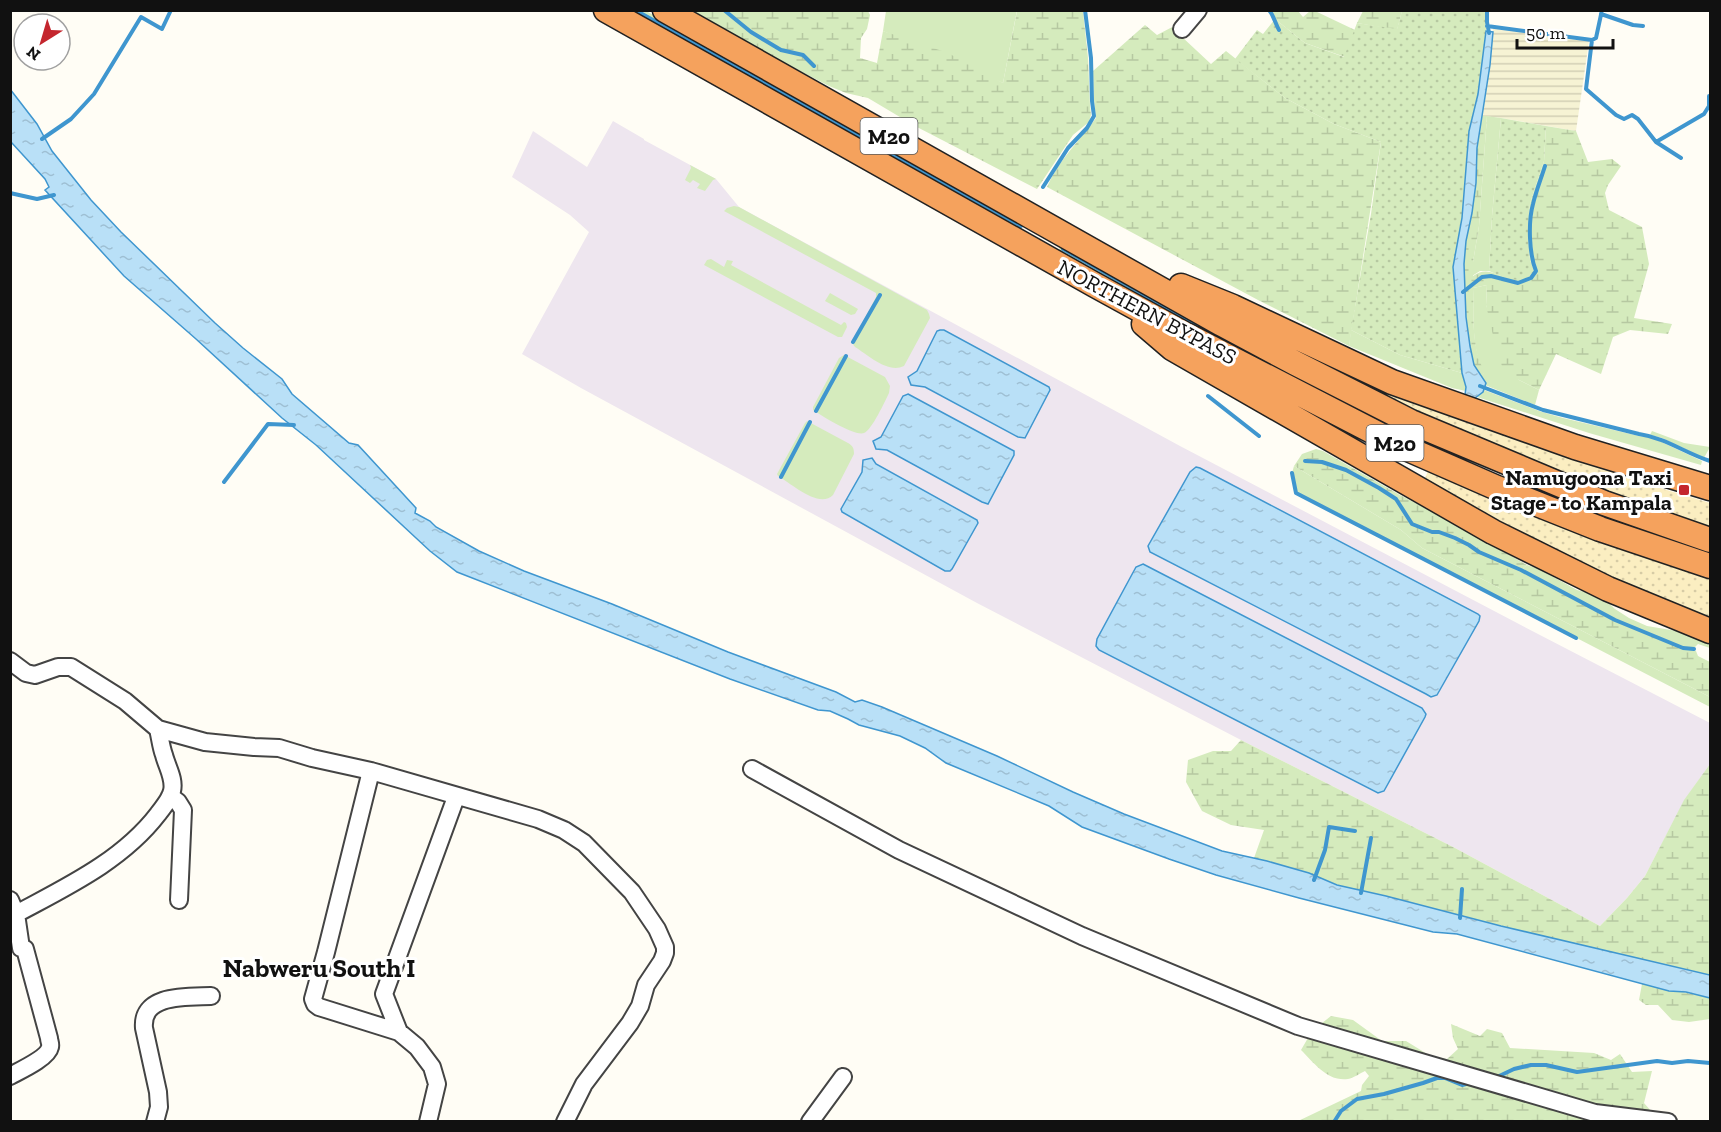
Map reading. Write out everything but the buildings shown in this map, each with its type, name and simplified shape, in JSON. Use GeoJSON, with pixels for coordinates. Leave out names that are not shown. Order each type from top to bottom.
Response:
{"type":"FeatureCollection","features":[{"type":"Feature","properties":{"kind":"highway","name":"NORTHERN BYPASS"},"geometry":{"type":"LineString","coordinates":[[606,10],[1186,335],[1412,450],[1497,488],[1600,529],[1710,566]]}},
{"type":"Feature","properties":{"kind":"highway","name":"NORTHERN BYPASS"},"geometry":{"type":"LineString","coordinates":[[664,10],[1295,363],[1411,422],[1604,503],[1710,540]]}},
{"type":"Feature","properties":{"kind":"highway"},"geometry":{"type":"LineString","coordinates":[[1114,262],[1233,307],[1392,381],[1575,447],[1710,488]]}},
{"type":"Feature","properties":{"kind":"highway"},"geometry":{"type":"LineString","coordinates":[[1095,285],[1172,348],[1483,526],[1608,588],[1710,632]]}},
{"type":"Feature","properties":{"kind":"street"},"geometry":{"type":"LineString","coordinates":[[1182,28],[1198,10]]}},
{"type":"Feature","properties":{"kind":"street"},"geometry":{"type":"LineString","coordinates":[[10,661],[26,673],[35,675],[58,667],[71,667],[125,701],[158,729],[205,742],[279,748],[371,771],[538,819],[564,830],[584,843],[632,892],[657,929],[665,952],[662,961],[646,985],[640,1006],[584,1084],[565,1122]]}},
{"type":"Feature","properties":{"kind":"street"},"geometry":{"type":"LineString","coordinates":[[10,1076],[33,1063],[50,1047],[25,949],[21,948],[13,907],[82,878],[133,843],[148,827],[171,796],[173,789],[158,729]]}},
{"type":"Feature","properties":{"kind":"street"},"geometry":{"type":"LineString","coordinates":[[752,769],[899,850],[942,871],[1082,936],[1298,1026],[1595,1113],[1668,1122]]}},
{"type":"Feature","properties":{"kind":"street"},"geometry":{"type":"LineString","coordinates":[[371,771],[313,999],[319,1007],[399,1032],[417,1047],[432,1067],[437,1084],[428,1122]]}},
{"type":"Feature","properties":{"kind":"street"},"geometry":{"type":"LineString","coordinates":[[171,796],[183,810],[179,900]]}},
{"type":"Feature","properties":{"kind":"street"},"geometry":{"type":"LineString","coordinates":[[399,1032],[384,994],[456,797]]}},
{"type":"Feature","properties":{"kind":"street"},"geometry":{"type":"LineString","coordinates":[[155,1122],[159,1107],[158,1092],[143,1022],[146,1014],[160,1001],[170,998],[211,996]]}},
{"type":"Feature","properties":{"kind":"street"},"geometry":{"type":"LineString","coordinates":[[810,1122],[843,1077]]}},
{"type":"Feature","properties":{"kind":"shaded area"},"geometry":{"type":"Polygon","coordinates":[[[1493,28],[1589,41],[1576,131],[1482,116],[1493,28]]]}},
{"type":"Feature","properties":{"kind":"shaded area"},"geometry":{"type":"Polygon","coordinates":[[[613,121],[716,179],[739,207],[1180,446],[1710,723],[1710,764],[1684,801],[1645,876],[1600,926],[1455,848],[977,603],[522,354],[589,232],[570,215],[512,177],[533,131],[587,167],[613,121]]]}},
{"type":"Feature","properties":{"kind":"green space"},"geometry":{"type":"Polygon","coordinates":[[[1017,10],[1003,83],[883,31],[886,11],[1017,10]]]}},
{"type":"Feature","properties":{"kind":"green space"},"geometry":{"type":"Polygon","coordinates":[[[620,11],[646,11],[1020,219],[1021,228],[1019,231],[620,11]]]}},
{"type":"Feature","properties":{"kind":"green space"},"geometry":{"type":"Polygon","coordinates":[[[689,11],[868,11],[870,15],[867,29],[861,38],[860,58],[877,63],[883,31],[948,53],[1003,83],[1017,11],[1083,11],[1091,115],[1089,122],[1073,135],[1037,189],[915,126],[868,98],[829,86],[689,11]]]}},
{"type":"Feature","properties":{"kind":"green space"},"geometry":{"type":"Polygon","coordinates":[[[1267,11],[1298,11],[1303,17],[1310,11],[1315,11],[1355,30],[1345,57],[1305,43],[1275,19],[1273,20],[1272,15],[1267,11]]]}},
{"type":"Feature","properties":{"kind":"green space"},"geometry":{"type":"Polygon","coordinates":[[[1363,11],[1402,11],[1397,30],[1357,23],[1363,11]]]}},
{"type":"Feature","properties":{"kind":"green space"},"geometry":{"type":"Polygon","coordinates":[[[1402,11],[1486,11],[1486,31],[1478,94],[1469,131],[1462,218],[1453,267],[1462,373],[1400,355],[1351,330],[1381,142],[1334,124],[1285,98],[1235,59],[1257,30],[1263,34],[1275,19],[1305,43],[1344,57],[1357,23],[1397,29],[1402,11]]]}},
{"type":"Feature","properties":{"kind":"green space"},"geometry":{"type":"Polygon","coordinates":[[[1178,24],[1181,36],[1211,64],[1226,51],[1285,98],[1334,124],[1381,142],[1349,346],[1047,187],[1063,160],[1096,118],[1093,71],[1145,25],[1157,35],[1178,24]]]}},
{"type":"Feature","properties":{"kind":"green space"},"geometry":{"type":"Polygon","coordinates":[[[1481,116],[1487,116],[1473,276],[1486,271],[1508,279],[1534,270],[1530,260],[1528,237],[1530,203],[1544,161],[1546,126],[1576,131],[1588,162],[1612,159],[1621,166],[1605,193],[1609,210],[1642,227],[1649,264],[1634,318],[1672,324],[1668,334],[1630,330],[1613,337],[1601,374],[1556,354],[1539,390],[1519,380],[1501,365],[1501,345],[1495,344],[1486,305],[1487,285],[1473,288],[1475,342],[1485,373],[1481,375],[1474,365],[1470,346],[1466,317],[1464,264],[1472,213],[1481,116]]]}},
{"type":"Feature","properties":{"kind":"green space"},"geometry":{"type":"Polygon","coordinates":[[[1487,116],[1501,118],[1489,271],[1480,271],[1472,276],[1479,226],[1487,116]]]}},
{"type":"Feature","properties":{"kind":"green space"},"geometry":{"type":"Polygon","coordinates":[[[1501,118],[1546,126],[1544,161],[1530,203],[1528,237],[1530,260],[1534,270],[1533,274],[1521,280],[1508,279],[1489,271],[1501,118]]]}},
{"type":"Feature","properties":{"kind":"green space"},"geometry":{"type":"Polygon","coordinates":[[[690,165],[716,179],[705,191],[697,188],[700,184],[693,180],[690,183],[685,180],[691,168],[690,165]]]}},
{"type":"Feature","properties":{"kind":"green space"},"geometry":{"type":"Polygon","coordinates":[[[734,206],[927,310],[930,318],[904,366],[891,368],[885,366],[852,343],[876,293],[724,211],[734,206]]]}},
{"type":"Feature","properties":{"kind":"green space"},"geometry":{"type":"Polygon","coordinates":[[[1062,245],[1144,291],[1141,296],[1133,295],[1061,253],[1059,249],[1062,245]]]}},
{"type":"Feature","properties":{"kind":"green space"},"geometry":{"type":"Polygon","coordinates":[[[711,259],[724,267],[727,260],[733,261],[731,265],[841,325],[846,323],[847,327],[842,337],[838,337],[704,265],[707,260],[711,259]]]}},
{"type":"Feature","properties":{"kind":"green space"},"geometry":{"type":"Polygon","coordinates":[[[1487,285],[1486,305],[1501,345],[1519,380],[1539,390],[1535,405],[1485,385],[1481,375],[1484,373],[1475,342],[1473,288],[1487,285]]]}},
{"type":"Feature","properties":{"kind":"green space"},"geometry":{"type":"Polygon","coordinates":[[[830,293],[858,309],[855,314],[851,315],[825,301],[830,293]]]}},
{"type":"Feature","properties":{"kind":"green space"},"geometry":{"type":"Polygon","coordinates":[[[1351,330],[1400,355],[1462,373],[1466,391],[1452,388],[1349,346],[1351,330]]]}},
{"type":"Feature","properties":{"kind":"green space"},"geometry":{"type":"Polygon","coordinates":[[[844,355],[885,377],[890,386],[878,415],[871,427],[864,433],[846,429],[813,410],[839,358],[844,355]]]}},
{"type":"Feature","properties":{"kind":"green space"},"geometry":{"type":"Polygon","coordinates":[[[1484,390],[1563,418],[1653,438],[1702,461],[1701,465],[1589,433],[1477,397],[1484,390]]]}},
{"type":"Feature","properties":{"kind":"green space"},"geometry":{"type":"Polygon","coordinates":[[[807,421],[848,443],[853,449],[854,454],[833,495],[827,499],[806,494],[777,474],[807,421]]]}},
{"type":"Feature","properties":{"kind":"green space"},"geometry":{"type":"Polygon","coordinates":[[[1652,431],[1684,443],[1710,447],[1704,458],[1662,438],[1650,435],[1652,431]]]}},
{"type":"Feature","properties":{"kind":"green space"},"geometry":{"type":"Polygon","coordinates":[[[1316,449],[1527,565],[1521,570],[1615,619],[1696,651],[1698,656],[1710,662],[1710,697],[1422,548],[1401,530],[1294,466],[1302,454],[1316,449]]]}},
{"type":"Feature","properties":{"kind":"green space"},"geometry":{"type":"Polygon","coordinates":[[[1294,466],[1401,530],[1422,548],[1710,697],[1710,707],[1296,493],[1292,473],[1294,466]]]}},
{"type":"Feature","properties":{"kind":"green space"},"geometry":{"type":"Polygon","coordinates":[[[1527,565],[1577,590],[1601,596],[1629,618],[1647,626],[1683,632],[1710,643],[1710,648],[1698,644],[1695,647],[1681,646],[1660,640],[1582,603],[1521,570],[1527,565]]]}},
{"type":"Feature","properties":{"kind":"green space"},"geometry":{"type":"Polygon","coordinates":[[[1241,740],[1455,848],[1600,926],[1645,876],[1684,800],[1710,764],[1710,975],[1337,885],[1309,873],[1254,858],[1264,830],[1231,825],[1202,811],[1186,782],[1188,760],[1213,751],[1231,751],[1241,740]]]}},
{"type":"Feature","properties":{"kind":"green space"},"geometry":{"type":"Polygon","coordinates":[[[1642,984],[1710,998],[1710,1019],[1689,1022],[1672,1020],[1658,1005],[1646,1005],[1639,1000],[1642,984]]]}},
{"type":"Feature","properties":{"kind":"green space"},"geometry":{"type":"Polygon","coordinates":[[[1331,1016],[1353,1020],[1382,1041],[1406,1041],[1432,1057],[1447,1059],[1458,1049],[1453,1038],[1451,1024],[1480,1036],[1487,1029],[1502,1033],[1510,1048],[1594,1053],[1611,1060],[1620,1054],[1632,1072],[1652,1071],[1644,1103],[1652,1112],[1664,1113],[1664,1122],[1296,1122],[1361,1091],[1362,1085],[1369,1076],[1365,1071],[1348,1079],[1334,1078],[1316,1066],[1301,1050],[1312,1031],[1331,1016]]]}},
{"type":"Feature","properties":{"kind":"sand"},"geometry":{"type":"Polygon","coordinates":[[[1293,346],[1600,459],[1627,478],[1710,503],[1710,529],[1585,484],[1387,398],[1288,350],[1293,346]]]}},
{"type":"Feature","properties":{"kind":"sand"},"geometry":{"type":"Polygon","coordinates":[[[1429,468],[1710,577],[1710,623],[1663,605],[1423,484],[1429,468]]]}},
{"type":"Feature","properties":{"kind":"water"},"geometry":{"type":"Polygon","coordinates":[[[1486,31],[1493,32],[1490,65],[1477,148],[1476,183],[1464,264],[1466,317],[1470,346],[1474,365],[1486,383],[1483,392],[1475,398],[1465,395],[1453,267],[1462,218],[1469,131],[1478,94],[1486,31]]]}},
{"type":"Feature","properties":{"kind":"water"},"geometry":{"type":"Polygon","coordinates":[[[10,89],[37,124],[52,151],[91,200],[121,232],[215,323],[282,379],[292,394],[349,443],[358,445],[416,508],[415,513],[479,551],[728,652],[836,692],[855,702],[862,700],[882,707],[1124,814],[1222,851],[1309,873],[1337,885],[1710,975],[1710,998],[1686,992],[1669,991],[1457,934],[1433,932],[1216,875],[1082,827],[1049,806],[946,763],[925,748],[900,736],[859,725],[830,711],[818,710],[730,679],[457,572],[430,551],[316,445],[282,418],[124,276],[45,190],[49,187],[45,179],[11,142],[10,89]]]}},
{"type":"Feature","properties":{"kind":"water"},"geometry":{"type":"Polygon","coordinates":[[[944,330],[1049,387],[1050,390],[1025,438],[1018,437],[925,387],[911,385],[908,377],[917,371],[937,331],[944,330]]]}},
{"type":"Feature","properties":{"kind":"water"},"geometry":{"type":"Polygon","coordinates":[[[908,394],[1014,451],[988,504],[887,450],[876,449],[873,441],[881,437],[903,396],[908,394]]]}},
{"type":"Feature","properties":{"kind":"water"},"geometry":{"type":"Polygon","coordinates":[[[872,458],[876,464],[977,520],[978,523],[950,571],[945,571],[842,512],[841,509],[862,472],[863,460],[872,458]]]}},
{"type":"Feature","properties":{"kind":"water"},"geometry":{"type":"Polygon","coordinates":[[[1196,467],[1478,614],[1479,621],[1437,695],[1431,697],[1150,552],[1148,546],[1190,472],[1196,467]]]}},
{"type":"Feature","properties":{"kind":"water"},"geometry":{"type":"Polygon","coordinates":[[[1143,564],[1422,708],[1426,714],[1425,717],[1384,791],[1378,793],[1099,650],[1096,646],[1097,639],[1136,567],[1143,564]]]}},
{"type":"Feature","properties":{"kind":"waterway"},"geometry":{"type":"LineString","coordinates":[[42,139],[71,119],[94,94],[141,17],[162,29],[171,10]]}},
{"type":"Feature","properties":{"kind":"waterway"},"geometry":{"type":"LineString","coordinates":[[635,10],[1021,226]]}},
{"type":"Feature","properties":{"kind":"waterway"},"geometry":{"type":"LineString","coordinates":[[724,10],[751,32],[781,50],[803,55],[814,66]]}},
{"type":"Feature","properties":{"kind":"waterway"},"geometry":{"type":"LineString","coordinates":[[1043,187],[1068,148],[1087,128],[1094,116],[1091,58],[1085,10]]}},
{"type":"Feature","properties":{"kind":"waterway"},"geometry":{"type":"LineString","coordinates":[[1269,10],[1279,30]]}},
{"type":"Feature","properties":{"kind":"waterway"},"geometry":{"type":"LineString","coordinates":[[1487,10],[1489,33]]}},
{"type":"Feature","properties":{"kind":"waterway"},"geometry":{"type":"LineString","coordinates":[[1592,40],[1596,38],[1602,10]]}},
{"type":"Feature","properties":{"kind":"waterway"},"geometry":{"type":"LineString","coordinates":[[1601,14],[1643,26]]}},
{"type":"Feature","properties":{"kind":"waterway"},"geometry":{"type":"LineString","coordinates":[[1487,26],[1592,40],[1586,89],[1616,115],[1624,119],[1632,115],[1638,119],[1656,142],[1681,158]]}},
{"type":"Feature","properties":{"kind":"waterway"},"geometry":{"type":"LineString","coordinates":[[1656,142],[1704,114],[1709,106],[1709,96]]}},
{"type":"Feature","properties":{"kind":"waterway"},"geometry":{"type":"LineString","coordinates":[[1463,292],[1482,277],[1491,276],[1518,283],[1531,278],[1536,271],[1531,247],[1530,220],[1545,166]]}},
{"type":"Feature","properties":{"kind":"waterway"},"geometry":{"type":"LineString","coordinates":[[10,193],[37,199],[54,195]]}},
{"type":"Feature","properties":{"kind":"waterway"},"geometry":{"type":"LineString","coordinates":[[1063,249],[1196,324]]}},
{"type":"Feature","properties":{"kind":"waterway"},"geometry":{"type":"LineString","coordinates":[[853,342],[880,295]]}},
{"type":"Feature","properties":{"kind":"waterway"},"geometry":{"type":"LineString","coordinates":[[816,411],[846,356]]}},
{"type":"Feature","properties":{"kind":"waterway"},"geometry":{"type":"LineString","coordinates":[[1480,386],[1543,410],[1649,436],[1710,461]]}},
{"type":"Feature","properties":{"kind":"waterway"},"geometry":{"type":"LineString","coordinates":[[1208,396],[1259,436]]}},
{"type":"Feature","properties":{"kind":"waterway"},"geometry":{"type":"LineString","coordinates":[[781,477],[810,422]]}},
{"type":"Feature","properties":{"kind":"waterway"},"geometry":{"type":"LineString","coordinates":[[224,482],[268,424],[294,425]]}},
{"type":"Feature","properties":{"kind":"waterway"},"geometry":{"type":"LineString","coordinates":[[1305,461],[1322,462],[1346,470],[1379,488],[1396,499],[1412,524],[1455,538],[1615,620],[1683,648],[1694,649]]}},
{"type":"Feature","properties":{"kind":"waterway"},"geometry":{"type":"LineString","coordinates":[[1292,473],[1296,493],[1576,638]]}},
{"type":"Feature","properties":{"kind":"waterway"},"geometry":{"type":"LineString","coordinates":[[1314,880],[1325,850],[1329,827],[1355,831]]}},
{"type":"Feature","properties":{"kind":"waterway"},"geometry":{"type":"LineString","coordinates":[[1361,893],[1371,838]]}},
{"type":"Feature","properties":{"kind":"waterway"},"geometry":{"type":"LineString","coordinates":[[1460,918],[1462,889]]}},
{"type":"Feature","properties":{"kind":"waterway"},"geometry":{"type":"LineString","coordinates":[[1495,1078],[1514,1069],[1531,1065],[1546,1065],[1577,1072],[1657,1061],[1710,1063]]}},
{"type":"Feature","properties":{"kind":"waterway"},"geometry":{"type":"LineString","coordinates":[[1334,1122],[1341,1111],[1357,1099],[1384,1094],[1437,1078],[1445,1078],[1462,1085],[1470,1083]]}},
{"type":"Feature","properties":{"kind":"place","name":"Namugoona Taxi Stage - to Kampala"},"geometry":{"type":"Point","coordinates":[1684,490]}},
{"type":"Feature","properties":{"kind":"district","name":"Nabweru South I"},"geometry":{"type":"Point","coordinates":[319,968]}}]}
